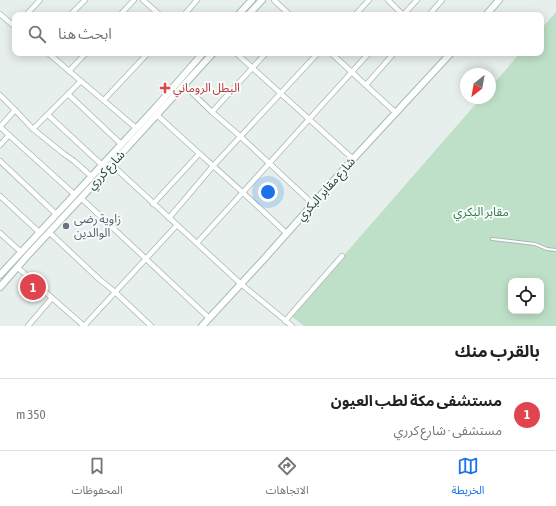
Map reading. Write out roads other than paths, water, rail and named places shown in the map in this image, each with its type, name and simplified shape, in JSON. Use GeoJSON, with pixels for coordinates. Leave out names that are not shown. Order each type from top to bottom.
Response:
{"type":"FeatureCollection","features":[{"type":"Feature","properties":{"kind":"main road"},"geometry":{"type":"LineString","coordinates":[[241,12],[252,0]]}},
{"type":"Feature","properties":{"kind":"main road"},"geometry":{"type":"LineString","coordinates":[[251,12],[262,0]]}},
{"type":"Feature","properties":{"kind":"main road"},"geometry":{"type":"LineString","coordinates":[[488,12],[496,1]]}},
{"type":"Feature","properties":{"kind":"main road","name":"شارع كرري"},"geometry":{"type":"LineString","coordinates":[[0,287],[157,115],[184,84],[203,56]]}},
{"type":"Feature","properties":{"kind":"main road","name":"شارع كرري"},"geometry":{"type":"LineString","coordinates":[[0,275],[203,56]]}},
{"type":"Feature","properties":{"kind":"main road","name":"شارع مقابر البكري"},"geometry":{"type":"LineString","coordinates":[[202,326],[287,234],[445,56]]}},
{"type":"Feature","properties":{"kind":"street"},"geometry":{"type":"LineString","coordinates":[[29,12],[40,0]]}},
{"type":"Feature","properties":{"kind":"street"},"geometry":{"type":"LineString","coordinates":[[73,12],[85,0]]}},
{"type":"Feature","properties":{"kind":"street"},"geometry":{"type":"LineString","coordinates":[[123,12],[134,0]]}},
{"type":"Feature","properties":{"kind":"street"},"geometry":{"type":"LineString","coordinates":[[143,0],[157,12]]}},
{"type":"Feature","properties":{"kind":"street"},"geometry":{"type":"LineString","coordinates":[[187,12],[197,0]]}},
{"type":"Feature","properties":{"kind":"street"},"geometry":{"type":"LineString","coordinates":[[274,0],[287,12]]}},
{"type":"Feature","properties":{"kind":"street"},"geometry":{"type":"LineString","coordinates":[[358,12],[369,0]]}},
{"type":"Feature","properties":{"kind":"street"},"geometry":{"type":"LineString","coordinates":[[388,0],[400,12]]}},
{"type":"Feature","properties":{"kind":"street"},"geometry":{"type":"LineString","coordinates":[[406,12],[416,0]]}},
{"type":"Feature","properties":{"kind":"street"},"geometry":{"type":"LineString","coordinates":[[432,12],[442,0]]}},
{"type":"Feature","properties":{"kind":"street"},"geometry":{"type":"LineString","coordinates":[[0,14],[12,24]]}},
{"type":"Feature","properties":{"kind":"street"},"geometry":{"type":"LineString","coordinates":[[52,56],[136,128]]}},
{"type":"Feature","properties":{"kind":"street"},"geometry":{"type":"LineString","coordinates":[[69,71],[83,56]]}},
{"type":"Feature","properties":{"kind":"street"},"geometry":{"type":"LineString","coordinates":[[104,100],[145,56]]}},
{"type":"Feature","properties":{"kind":"street"},"geometry":{"type":"LineString","coordinates":[[239,56],[353,159]]}},
{"type":"Feature","properties":{"kind":"street"},"geometry":{"type":"LineString","coordinates":[[212,112],[263,56]]}},
{"type":"Feature","properties":{"kind":"street"},"geometry":{"type":"LineString","coordinates":[[169,218],[213,166],[315,56]]}},
{"type":"Feature","properties":{"kind":"street"},"geometry":{"type":"LineString","coordinates":[[334,56],[396,113]]}},
{"type":"Feature","properties":{"kind":"street"},"geometry":{"type":"LineString","coordinates":[[196,243],[366,56]]}},
{"type":"Feature","properties":{"kind":"street"},"geometry":{"type":"LineString","coordinates":[[366,85],[391,56]]}},
{"type":"Feature","properties":{"kind":"street"},"geometry":{"type":"LineString","coordinates":[[34,129],[81,81]]}},
{"type":"Feature","properties":{"kind":"street"},"geometry":{"type":"LineString","coordinates":[[184,84],[212,112],[314,204]]}},
{"type":"Feature","properties":{"kind":"street"},"geometry":{"type":"LineString","coordinates":[[68,94],[122,144]]}},
{"type":"Feature","properties":{"kind":"street"},"geometry":{"type":"LineString","coordinates":[[0,95],[34,129],[91,176]]}},
{"type":"Feature","properties":{"kind":"street"},"geometry":{"type":"LineString","coordinates":[[16,110],[0,127],[74,194]]}},
{"type":"Feature","properties":{"kind":"street"},"geometry":{"type":"LineString","coordinates":[[48,115],[102,164]]}},
{"type":"Feature","properties":{"kind":"street"},"geometry":{"type":"LineString","coordinates":[[157,115],[243,192],[287,234]]}},
{"type":"Feature","properties":{"kind":"street"},"geometry":{"type":"LineString","coordinates":[[0,145],[9,135]]}},
{"type":"Feature","properties":{"kind":"street"},"geometry":{"type":"LineString","coordinates":[[153,204],[199,154]]}},
{"type":"Feature","properties":{"kind":"street"},"geometry":{"type":"LineString","coordinates":[[0,161],[56,214]]}},
{"type":"Feature","properties":{"kind":"street"},"geometry":{"type":"LineString","coordinates":[[111,164],[241,284],[292,326]]}},
{"type":"Feature","properties":{"kind":"street"},"geometry":{"type":"LineString","coordinates":[[0,196],[39,232]]}},
{"type":"Feature","properties":{"kind":"street"},"geometry":{"type":"LineString","coordinates":[[81,198],[147,258],[209,318]]}},
{"type":"Feature","properties":{"kind":"street"},"geometry":{"type":"LineString","coordinates":[[17,267],[84,326],[177,226]]}},
{"type":"Feature","properties":{"kind":"street"},"geometry":{"type":"LineString","coordinates":[[49,232],[98,279],[115,292],[151,326]]}},
{"type":"Feature","properties":{"kind":"street"},"geometry":{"type":"LineString","coordinates":[[0,233],[21,252]]}},
{"type":"Feature","properties":{"kind":"street"},"geometry":{"type":"LineString","coordinates":[[285,321],[342,256]]}},
{"type":"Feature","properties":{"kind":"street"},"geometry":{"type":"LineString","coordinates":[[28,326],[52,298]]}},
{"type":"Feature","properties":{"kind":"lane"},"geometry":{"type":"LineString","coordinates":[[492,239],[535,244],[547,249],[556,250]]}},
{"type":"Feature","properties":{"kind":"place","name":"البطل الروماني"},"geometry":{"type":"Point","coordinates":[165,88]}},
{"type":"Feature","properties":{"kind":"place","name":"زاوية رضى الوالدين"},"geometry":{"type":"Point","coordinates":[66,226]}},
{"type":"Feature","properties":{"kind":"place","name":"مستشفى مكة لطب العيون"},"geometry":{"type":"Point","coordinates":[33,287]}},
{"type":"Feature","properties":{"kind":"park label","name":"مقابر البكري"},"geometry":{"type":"Point","coordinates":[481,212]}}]}
